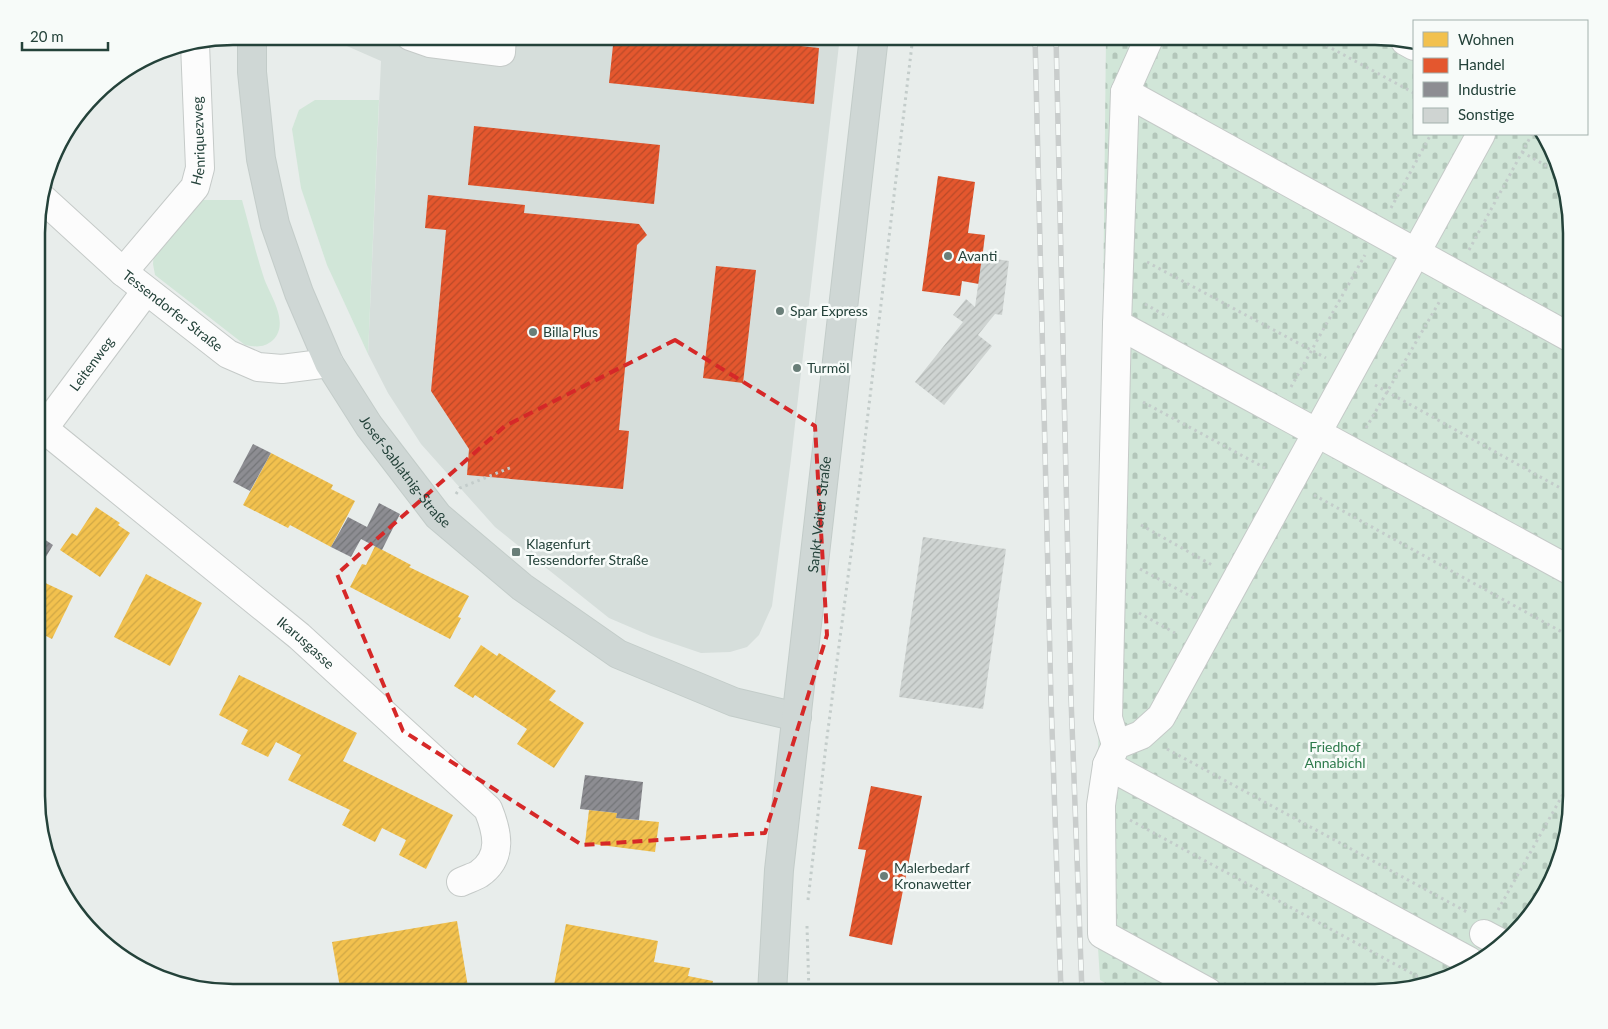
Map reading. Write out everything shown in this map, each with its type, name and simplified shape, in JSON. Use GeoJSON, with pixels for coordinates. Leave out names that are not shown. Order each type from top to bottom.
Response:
{"type":"FeatureCollection","features":[{"type":"Feature","properties":{"kind":"main road","name":"Josef-Sablatnig-Straße"},"geometry":{"type":"LineString","coordinates":[[252,45],[252,72],[261,159],[275,224],[299,293],[329,363],[369,426],[438,516],[522,587],[618,654],[734,702],[796,717]]}},
{"type":"Feature","properties":{"kind":"main road","name":"Sankt Veiter Straße"},"geometry":{"type":"LineString","coordinates":[[772,984],[779,870],[873,45]]}},
{"type":"Feature","properties":{"kind":"street"},"geometry":{"type":"LineString","coordinates":[[446,45],[501,52],[501,45]]}},
{"type":"Feature","properties":{"kind":"street"},"geometry":{"type":"LineString","coordinates":[[1146,45],[1126,92],[1117,324],[1108,718],[1112,755],[1102,805],[1102,934],[1193,984]]}},
{"type":"Feature","properties":{"kind":"street","name":"Henriquezweg"},"geometry":{"type":"LineString","coordinates":[[123,272],[195,186],[200,168],[195,49]]}},
{"type":"Feature","properties":{"kind":"street"},"geometry":{"type":"LineString","coordinates":[[1126,92],[1563,334]]}},
{"type":"Feature","properties":{"kind":"street"},"geometry":{"type":"LineString","coordinates":[[1112,755],[1141,736],[1161,717],[1480,135]]}},
{"type":"Feature","properties":{"kind":"street","name":"Tessendorfer Straße"},"geometry":{"type":"LineString","coordinates":[[48,203],[123,272],[228,354],[258,367],[282,369],[329,363]]}},
{"type":"Feature","properties":{"kind":"street","name":"Leitenweg"},"geometry":{"type":"LineString","coordinates":[[45,428],[146,291]]}},
{"type":"Feature","properties":{"kind":"street"},"geometry":{"type":"LineString","coordinates":[[1117,324],[1563,566]]}},
{"type":"Feature","properties":{"kind":"street","name":"Ikarusgasse"},"geometry":{"type":"LineString","coordinates":[[45,436],[299,636],[488,809],[496,828],[497,846],[490,861],[480,873],[461,882]]}},
{"type":"Feature","properties":{"kind":"street"},"geometry":{"type":"LineString","coordinates":[[1112,755],[1467,960]]}},
{"type":"Feature","properties":{"kind":"path"},"geometry":{"type":"LineString","coordinates":[[807,908],[913,45]]}},
{"type":"Feature","properties":{"kind":"path"},"geometry":{"type":"LineString","coordinates":[[1325,45],[1413,93]]}},
{"type":"Feature","properties":{"kind":"path"},"geometry":{"type":"LineString","coordinates":[[1278,412],[1430,135]]}},
{"type":"Feature","properties":{"kind":"path"},"geometry":{"type":"LineString","coordinates":[[1522,152],[1552,169]]}},
{"type":"Feature","properties":{"kind":"path"},"geometry":{"type":"LineString","coordinates":[[1116,387],[1563,633]]}},
{"type":"Feature","properties":{"kind":"path"},"geometry":{"type":"LineString","coordinates":[[438,516],[460,488],[512,467]]}},
{"type":"Feature","properties":{"kind":"path"},"geometry":{"type":"LineString","coordinates":[[1113,509],[1236,578]]}},
{"type":"Feature","properties":{"kind":"path"},"geometry":{"type":"LineString","coordinates":[[1112,554],[1219,612]]}},
{"type":"Feature","properties":{"kind":"path"},"geometry":{"type":"LineString","coordinates":[[1111,597],[1200,646]]}},
{"type":"Feature","properties":{"kind":"path"},"geometry":{"type":"LineString","coordinates":[[1141,736],[1491,933],[1563,795]]}},
{"type":"Feature","properties":{"kind":"path"},"geometry":{"type":"LineString","coordinates":[[1102,805],[1421,978]]}},
{"type":"Feature","properties":{"kind":"path"},"geometry":{"type":"LineString","coordinates":[[806,917],[809,984]]}},
{"type":"Feature","properties":{"kind":"highlighted area"},"geometry":{"type":"Polygon","coordinates":[[[675,340],[815,426],[827,635],[765,833],[582,845],[403,731],[337,574],[505,426],[675,340]]]}},
{"type":"Feature","properties":{"kind":"shaded area"},"geometry":{"type":"Polygon","coordinates":[[[345,45],[839,45],[772,606],[759,635],[747,647],[730,652],[701,653],[651,636],[609,618],[495,527],[421,444],[388,393],[368,354],[381,61],[345,45]]]}},
{"type":"Feature","properties":{"kind":"green space","name":"Friedhof Annabichl"},"geometry":{"type":"Polygon","coordinates":[[[1106,45],[1387,45],[1413,49],[1413,135],[1535,135],[1553,172],[1561,208],[1563,221],[1563,808],[1557,845],[1549,868],[1538,890],[1524,911],[1490,945],[1458,965],[1424,978],[1387,984],[1107,984],[1100,980],[1094,883],[1098,768],[1106,45]]]}},
{"type":"Feature","properties":{"kind":"green space"},"geometry":{"type":"Polygon","coordinates":[[[315,100],[379,100],[368,354],[327,265],[301,188],[292,129],[299,110],[315,100]]]}},
{"type":"Feature","properties":{"kind":"green space"},"geometry":{"type":"Polygon","coordinates":[[[201,200],[242,200],[263,275],[279,316],[280,325],[278,333],[273,340],[263,346],[245,345],[155,275],[153,264],[154,251],[201,200]]]}},
{"type":"Feature","properties":{"kind":"building: Wohnen"},"geometry":{"type":"Polygon","coordinates":[[[271,453],[333,485],[331,489],[355,501],[331,547],[290,525],[288,528],[243,505],[271,453]]]}},
{"type":"Feature","properties":{"kind":"building: Wohnen"},"geometry":{"type":"Polygon","coordinates":[[[96,507],[120,523],[118,525],[130,533],[100,577],[60,550],[72,533],[77,536],[96,507]]]}},
{"type":"Feature","properties":{"kind":"building: Wohnen"},"geometry":{"type":"Polygon","coordinates":[[[375,546],[411,565],[409,567],[469,596],[458,617],[461,618],[450,639],[350,587],[362,564],[366,565],[375,546]]]}},
{"type":"Feature","properties":{"kind":"building: Wohnen"},"geometry":{"type":"Polygon","coordinates":[[[146,574],[202,603],[170,666],[114,637],[146,574]]]}},
{"type":"Feature","properties":{"kind":"building: Wohnen"},"geometry":{"type":"Polygon","coordinates":[[[45,583],[73,596],[52,639],[45,636],[45,583]]]}},
{"type":"Feature","properties":{"kind":"building: Wohnen"},"geometry":{"type":"Polygon","coordinates":[[[481,645],[497,656],[499,653],[556,691],[549,700],[584,723],[554,768],[517,744],[527,729],[475,695],[473,698],[454,686],[481,645]]]}},
{"type":"Feature","properties":{"kind":"building: Wohnen"},"geometry":{"type":"Polygon","coordinates":[[[239,675],[357,733],[343,761],[453,815],[426,869],[399,855],[406,840],[382,828],[375,842],[342,825],[350,810],[288,780],[301,755],[276,742],[268,757],[241,744],[248,730],[219,715],[239,675]]]}},
{"type":"Feature","properties":{"kind":"building: Wohnen"},"geometry":{"type":"Polygon","coordinates":[[[589,810],[617,813],[616,818],[659,822],[655,852],[585,843],[589,810]]]}},
{"type":"Feature","properties":{"kind":"building: Wohnen"},"geometry":{"type":"Polygon","coordinates":[[[457,921],[468,984],[339,984],[332,942],[457,921]]]}},
{"type":"Feature","properties":{"kind":"building: Wohnen"},"geometry":{"type":"Polygon","coordinates":[[[566,924],[658,941],[654,962],[690,968],[688,976],[713,981],[712,984],[554,984],[566,924]]]}},
{"type":"Feature","properties":{"kind":"building: Handel"},"geometry":{"type":"Polygon","coordinates":[[[613,45],[792,45],[819,48],[814,104],[609,83],[613,45]]]}},
{"type":"Feature","properties":{"kind":"building: Handel"},"geometry":{"type":"Polygon","coordinates":[[[474,126],[660,145],[654,204],[468,185],[474,126]]]}},
{"type":"Feature","properties":{"kind":"building: Handel"},"geometry":{"type":"Polygon","coordinates":[[[938,176],[975,182],[968,233],[985,235],[979,284],[962,281],[960,296],[922,291],[938,176]]]}},
{"type":"Feature","properties":{"kind":"building: Handel","name":"Billa Plus"},"geometry":{"type":"Polygon","coordinates":[[[428,195],[525,205],[524,213],[639,224],[647,235],[637,245],[619,430],[629,431],[623,489],[467,475],[469,449],[431,391],[446,230],[425,228],[428,195]]]}},
{"type":"Feature","properties":{"kind":"building: Handel"},"geometry":{"type":"Polygon","coordinates":[[[716,266],[756,270],[743,383],[703,378],[716,266]]]}},
{"type":"Feature","properties":{"kind":"building: Handel"},"geometry":{"type":"Polygon","coordinates":[[[871,786],[922,796],[892,945],[849,936],[866,850],[858,849],[871,786]]]}},
{"type":"Feature","properties":{"kind":"building: Industrie"},"geometry":{"type":"Polygon","coordinates":[[[253,444],[271,453],[250,491],[233,482],[253,444]]]}},
{"type":"Feature","properties":{"kind":"building: Industrie"},"geometry":{"type":"Polygon","coordinates":[[[379,503],[400,514],[382,550],[361,539],[351,557],[331,547],[348,517],[367,527],[379,503]]]}},
{"type":"Feature","properties":{"kind":"building: Industrie"},"geometry":{"type":"Polygon","coordinates":[[[45,540],[53,545],[45,558],[45,540]]]}},
{"type":"Feature","properties":{"kind":"building: Industrie"},"geometry":{"type":"Polygon","coordinates":[[[585,775],[643,782],[639,820],[616,818],[617,813],[580,809],[585,775]]]}},
{"type":"Feature","properties":{"kind":"building: Sonstige"},"geometry":{"type":"Polygon","coordinates":[[[982,257],[1009,261],[1002,315],[995,314],[978,335],[992,346],[944,405],[915,382],[963,322],[953,315],[966,299],[975,307],[982,257]]]}},
{"type":"Feature","properties":{"kind":"building: Sonstige"},"geometry":{"type":"Polygon","coordinates":[[[923,537],[1006,549],[983,709],[899,697],[923,537]]]}},
{"type":"Feature","properties":{"kind":"railway"},"geometry":{"type":"LineString","coordinates":[[1035,45],[1051,699],[1061,984]]}},
{"type":"Feature","properties":{"kind":"railway"},"geometry":{"type":"LineString","coordinates":[[1056,45],[1071,698],[1082,984]]}},
{"type":"Feature","properties":{"kind":"place","name":"Avanti"},"geometry":{"type":"Point","coordinates":[948,256]}},
{"type":"Feature","properties":{"kind":"place","name":"Spar Express"},"geometry":{"type":"Point","coordinates":[780,311]}},
{"type":"Feature","properties":{"kind":"place","name":"Billa Plus"},"geometry":{"type":"Point","coordinates":[533,332]}},
{"type":"Feature","properties":{"kind":"place","name":"Turmöl"},"geometry":{"type":"Point","coordinates":[797,368]}},
{"type":"Feature","properties":{"kind":"place","name":"Klagenfurt Tessendorfer Straße"},"geometry":{"type":"Point","coordinates":[516,552]}},
{"type":"Feature","properties":{"kind":"place","name":"Malerbedarf Kronawetter"},"geometry":{"type":"Point","coordinates":[884,876]}}]}
